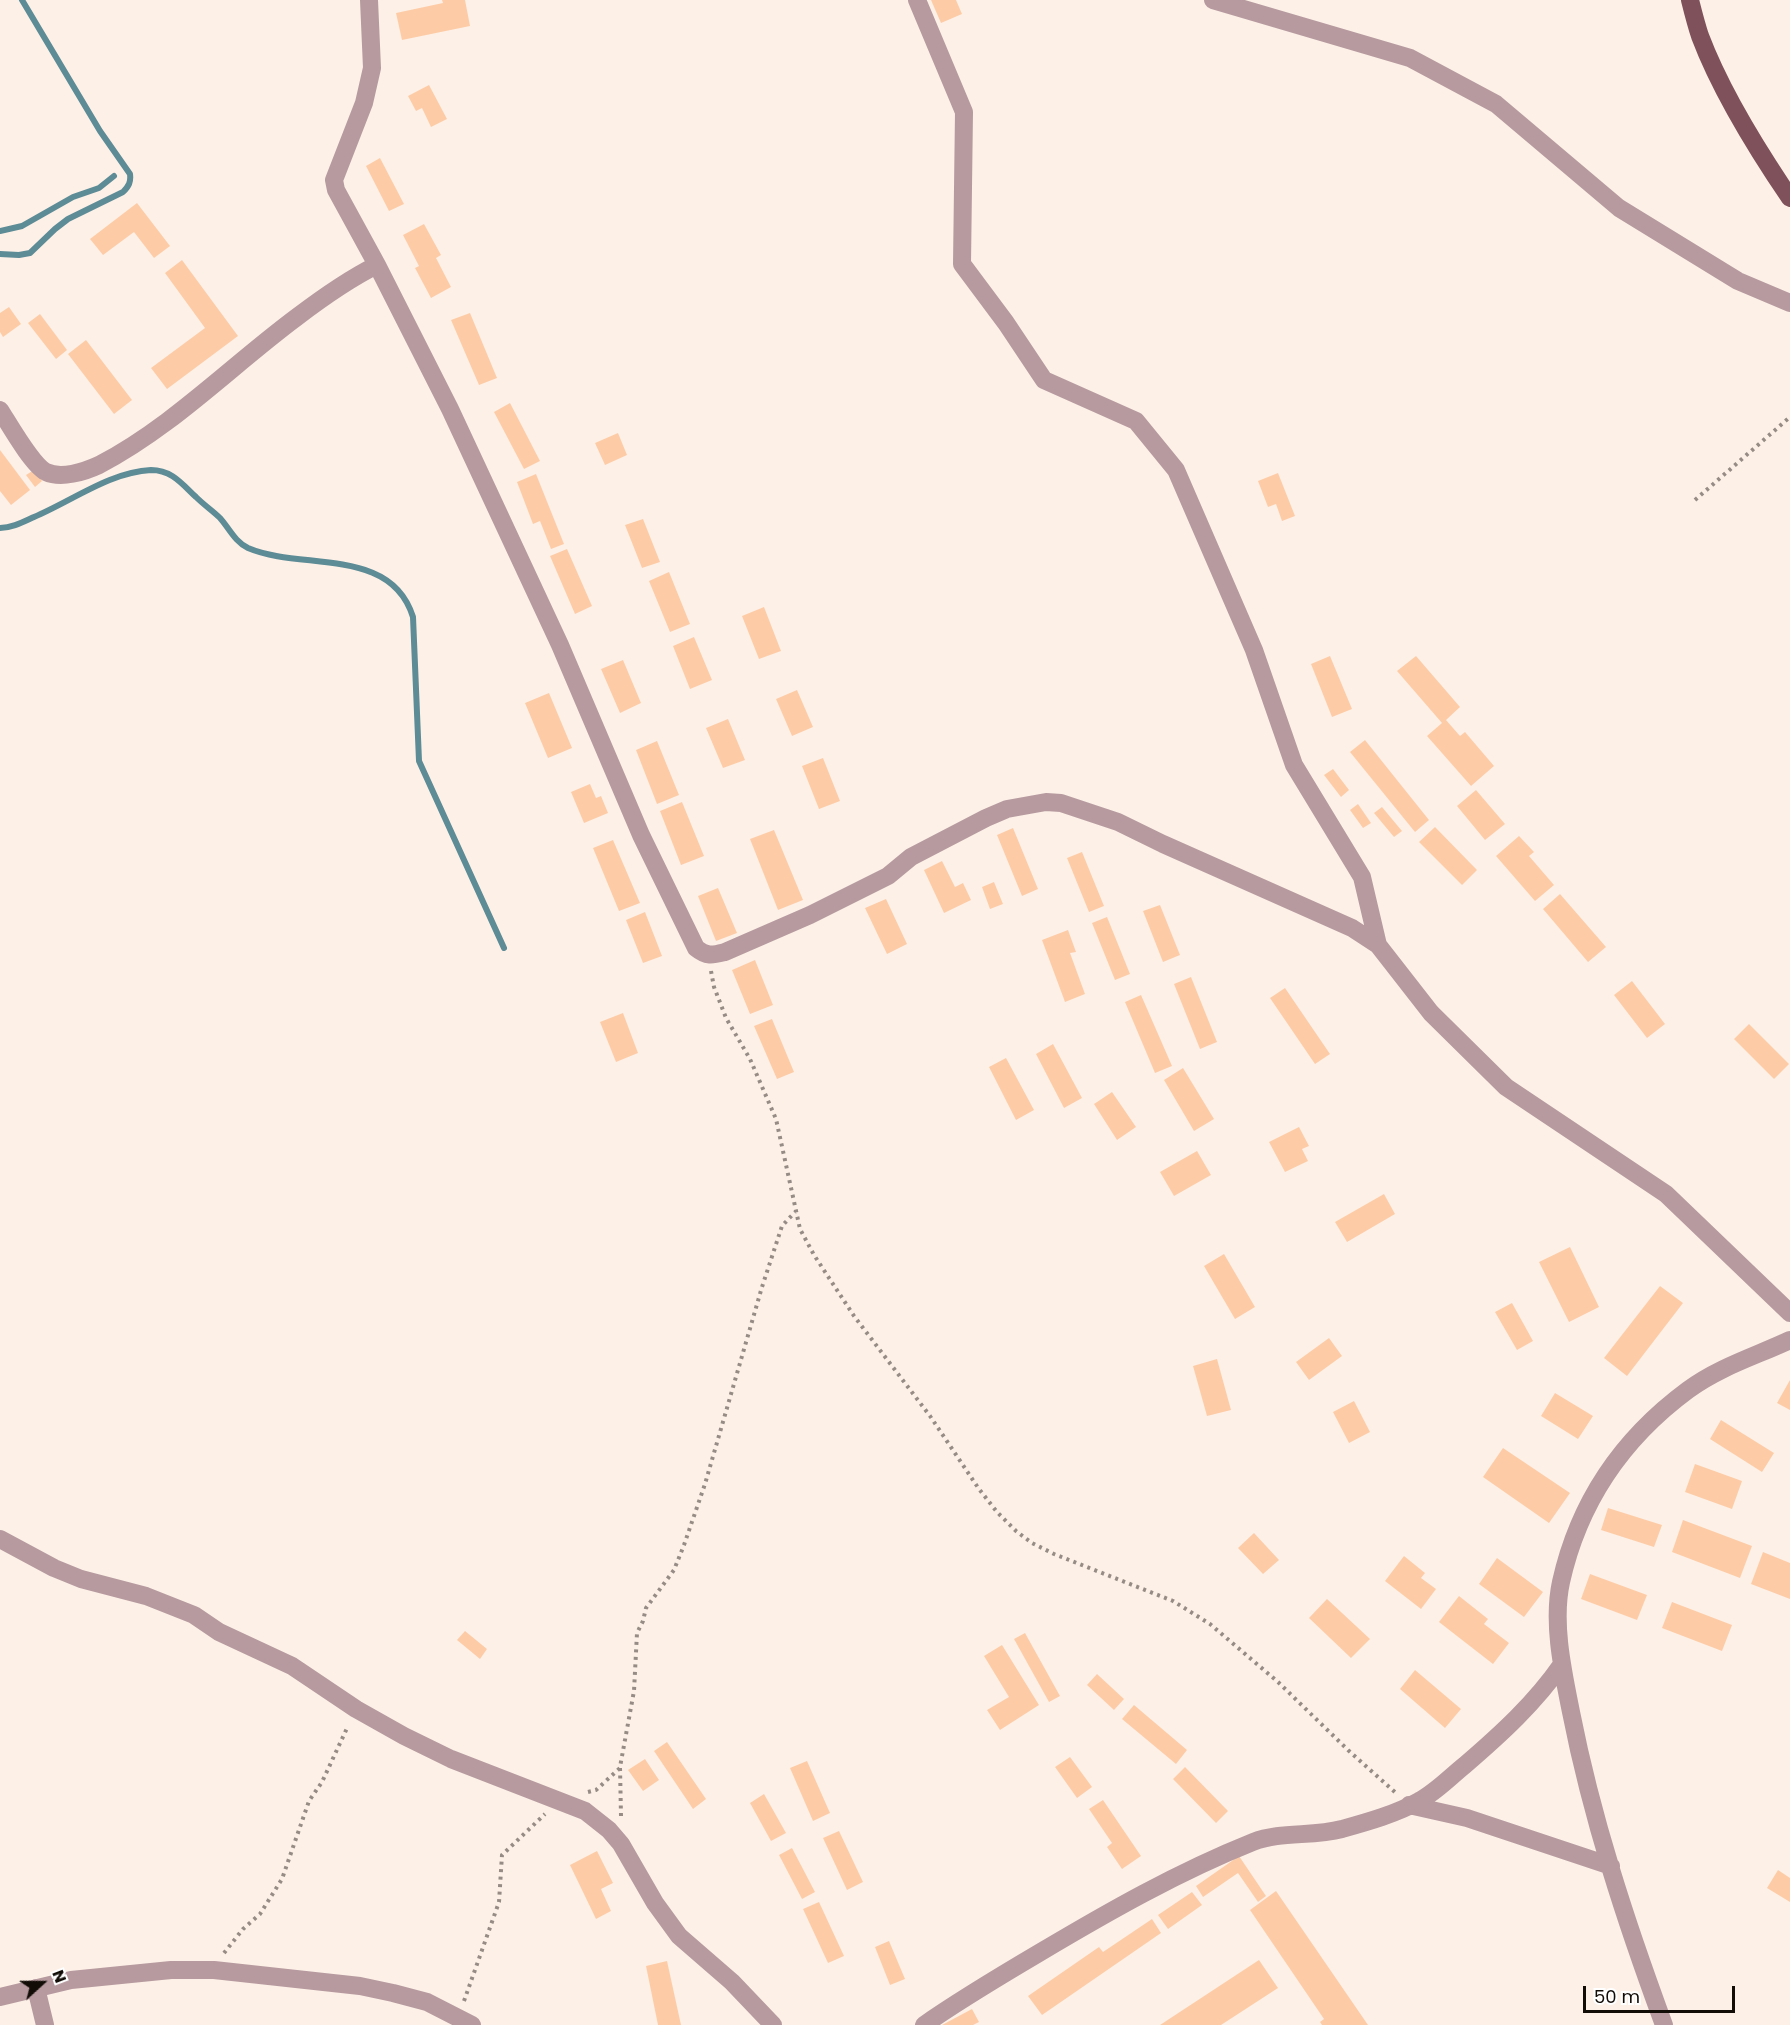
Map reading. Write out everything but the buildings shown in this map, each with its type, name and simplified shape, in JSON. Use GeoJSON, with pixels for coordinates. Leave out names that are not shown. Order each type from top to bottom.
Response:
{"type":"FeatureCollection","features":[{"type":"Feature","properties":{"kind":"main road"},"geometry":{"type":"LineString","coordinates":[[1690,0],[1700,36],[1726,90],[1790,198]]}},
{"type":"Feature","properties":{"kind":"street"},"geometry":{"type":"LineString","coordinates":[[369,0],[372,68],[364,103],[334,180],[336,190],[450,409],[550,624],[646,846],[696,948],[712,956],[810,915],[888,876],[911,857],[1007,809],[1047,802],[1061,803],[1118,822],[1352,928],[1378,945],[1431,1013],[1506,1087],[1666,1194],[1790,1313]]}},
{"type":"Feature","properties":{"kind":"street"},"geometry":{"type":"LineString","coordinates":[[917,0],[964,112],[962,264],[1006,323],[1044,380],[1136,421],[1176,470],[1254,650],[1294,765],[1362,877],[1378,945]]}},
{"type":"Feature","properties":{"kind":"street"},"geometry":{"type":"LineString","coordinates":[[1213,0],[1410,58],[1496,104],[1618,208],[1738,280],[1790,303]]}},
{"type":"Feature","properties":{"kind":"street"},"geometry":{"type":"LineString","coordinates":[[0,410],[39,467],[47,472],[61,475],[99,465],[157,429],[297,317],[377,265]]}},
{"type":"Feature","properties":{"kind":"street"},"geometry":{"type":"LineString","coordinates":[[1664,2025],[1626,1920],[1589,1798],[1562,1664],[1559,1615],[1561,1584],[1578,1528],[1602,1479],[1614,1461],[1645,1426],[1689,1389],[1729,1366],[1790,1340]]}},
{"type":"Feature","properties":{"kind":"street"},"geometry":{"type":"LineString","coordinates":[[0,1539],[54,1568],[81,1579],[146,1596],[194,1615],[219,1632],[292,1666],[377,1722],[452,1759],[585,1811],[609,1830],[621,1844],[655,1903],[680,1936],[732,1982],[773,2025]]}},
{"type":"Feature","properties":{"kind":"street"},"geometry":{"type":"LineString","coordinates":[[924,2025],[1088,1924],[1211,1861],[1254,1842],[1277,1835],[1310,1834],[1340,1829],[1419,1801],[1439,1788],[1506,1729],[1550,1682],[1562,1664]]}},
{"type":"Feature","properties":{"kind":"street"},"geometry":{"type":"LineString","coordinates":[[1409,1805],[1467,1818],[1611,1866]]}},
{"type":"Feature","properties":{"kind":"street"},"geometry":{"type":"LineString","coordinates":[[0,1997],[71,1980],[171,1970],[214,1970],[360,1986],[427,2002],[465,2021]]}},
{"type":"Feature","properties":{"kind":"street"},"geometry":{"type":"LineString","coordinates":[[36,1988],[45,2025]]}},
{"type":"Feature","properties":{"kind":"path"},"geometry":{"type":"LineString","coordinates":[[1695,501],[1790,417]]}},
{"type":"Feature","properties":{"kind":"path"},"geometry":{"type":"LineString","coordinates":[[712,956],[711,975],[726,1018],[750,1059],[776,1119],[800,1229],[814,1255],[854,1316],[930,1416],[979,1489],[1016,1531],[1032,1544],[1173,1601],[1232,1641],[1409,1805]]}},
{"type":"Feature","properties":{"kind":"path"},"geometry":{"type":"LineString","coordinates":[[621,1844],[620,1767],[634,1691],[637,1633],[646,1608],[674,1570],[684,1545],[705,1484],[782,1226],[795,1212]]}},
{"type":"Feature","properties":{"kind":"path"},"geometry":{"type":"LineString","coordinates":[[214,1970],[219,1959],[237,1937],[260,1914],[282,1879],[309,1801],[322,1782],[356,1709]]}},
{"type":"Feature","properties":{"kind":"path"},"geometry":{"type":"LineString","coordinates":[[465,2021],[500,1902],[502,1855],[547,1812],[571,1797],[596,1790],[620,1767]]}},
{"type":"Feature","properties":{"kind":"waterway"},"geometry":{"type":"LineString","coordinates":[[0,254],[30,253],[68,219],[123,192],[130,179],[130,174],[100,131],[22,0]]}},
{"type":"Feature","properties":{"kind":"waterway"},"geometry":{"type":"LineString","coordinates":[[0,231],[22,226],[73,197],[99,188],[114,176]]}},
{"type":"Feature","properties":{"kind":"waterway"},"geometry":{"type":"LineString","coordinates":[[0,528],[22,523],[91,488],[121,476],[151,470],[165,472],[181,483],[220,518],[236,539],[248,548],[270,555],[342,564],[365,570],[386,580],[402,595],[413,617],[419,761],[504,948]]}}]}
